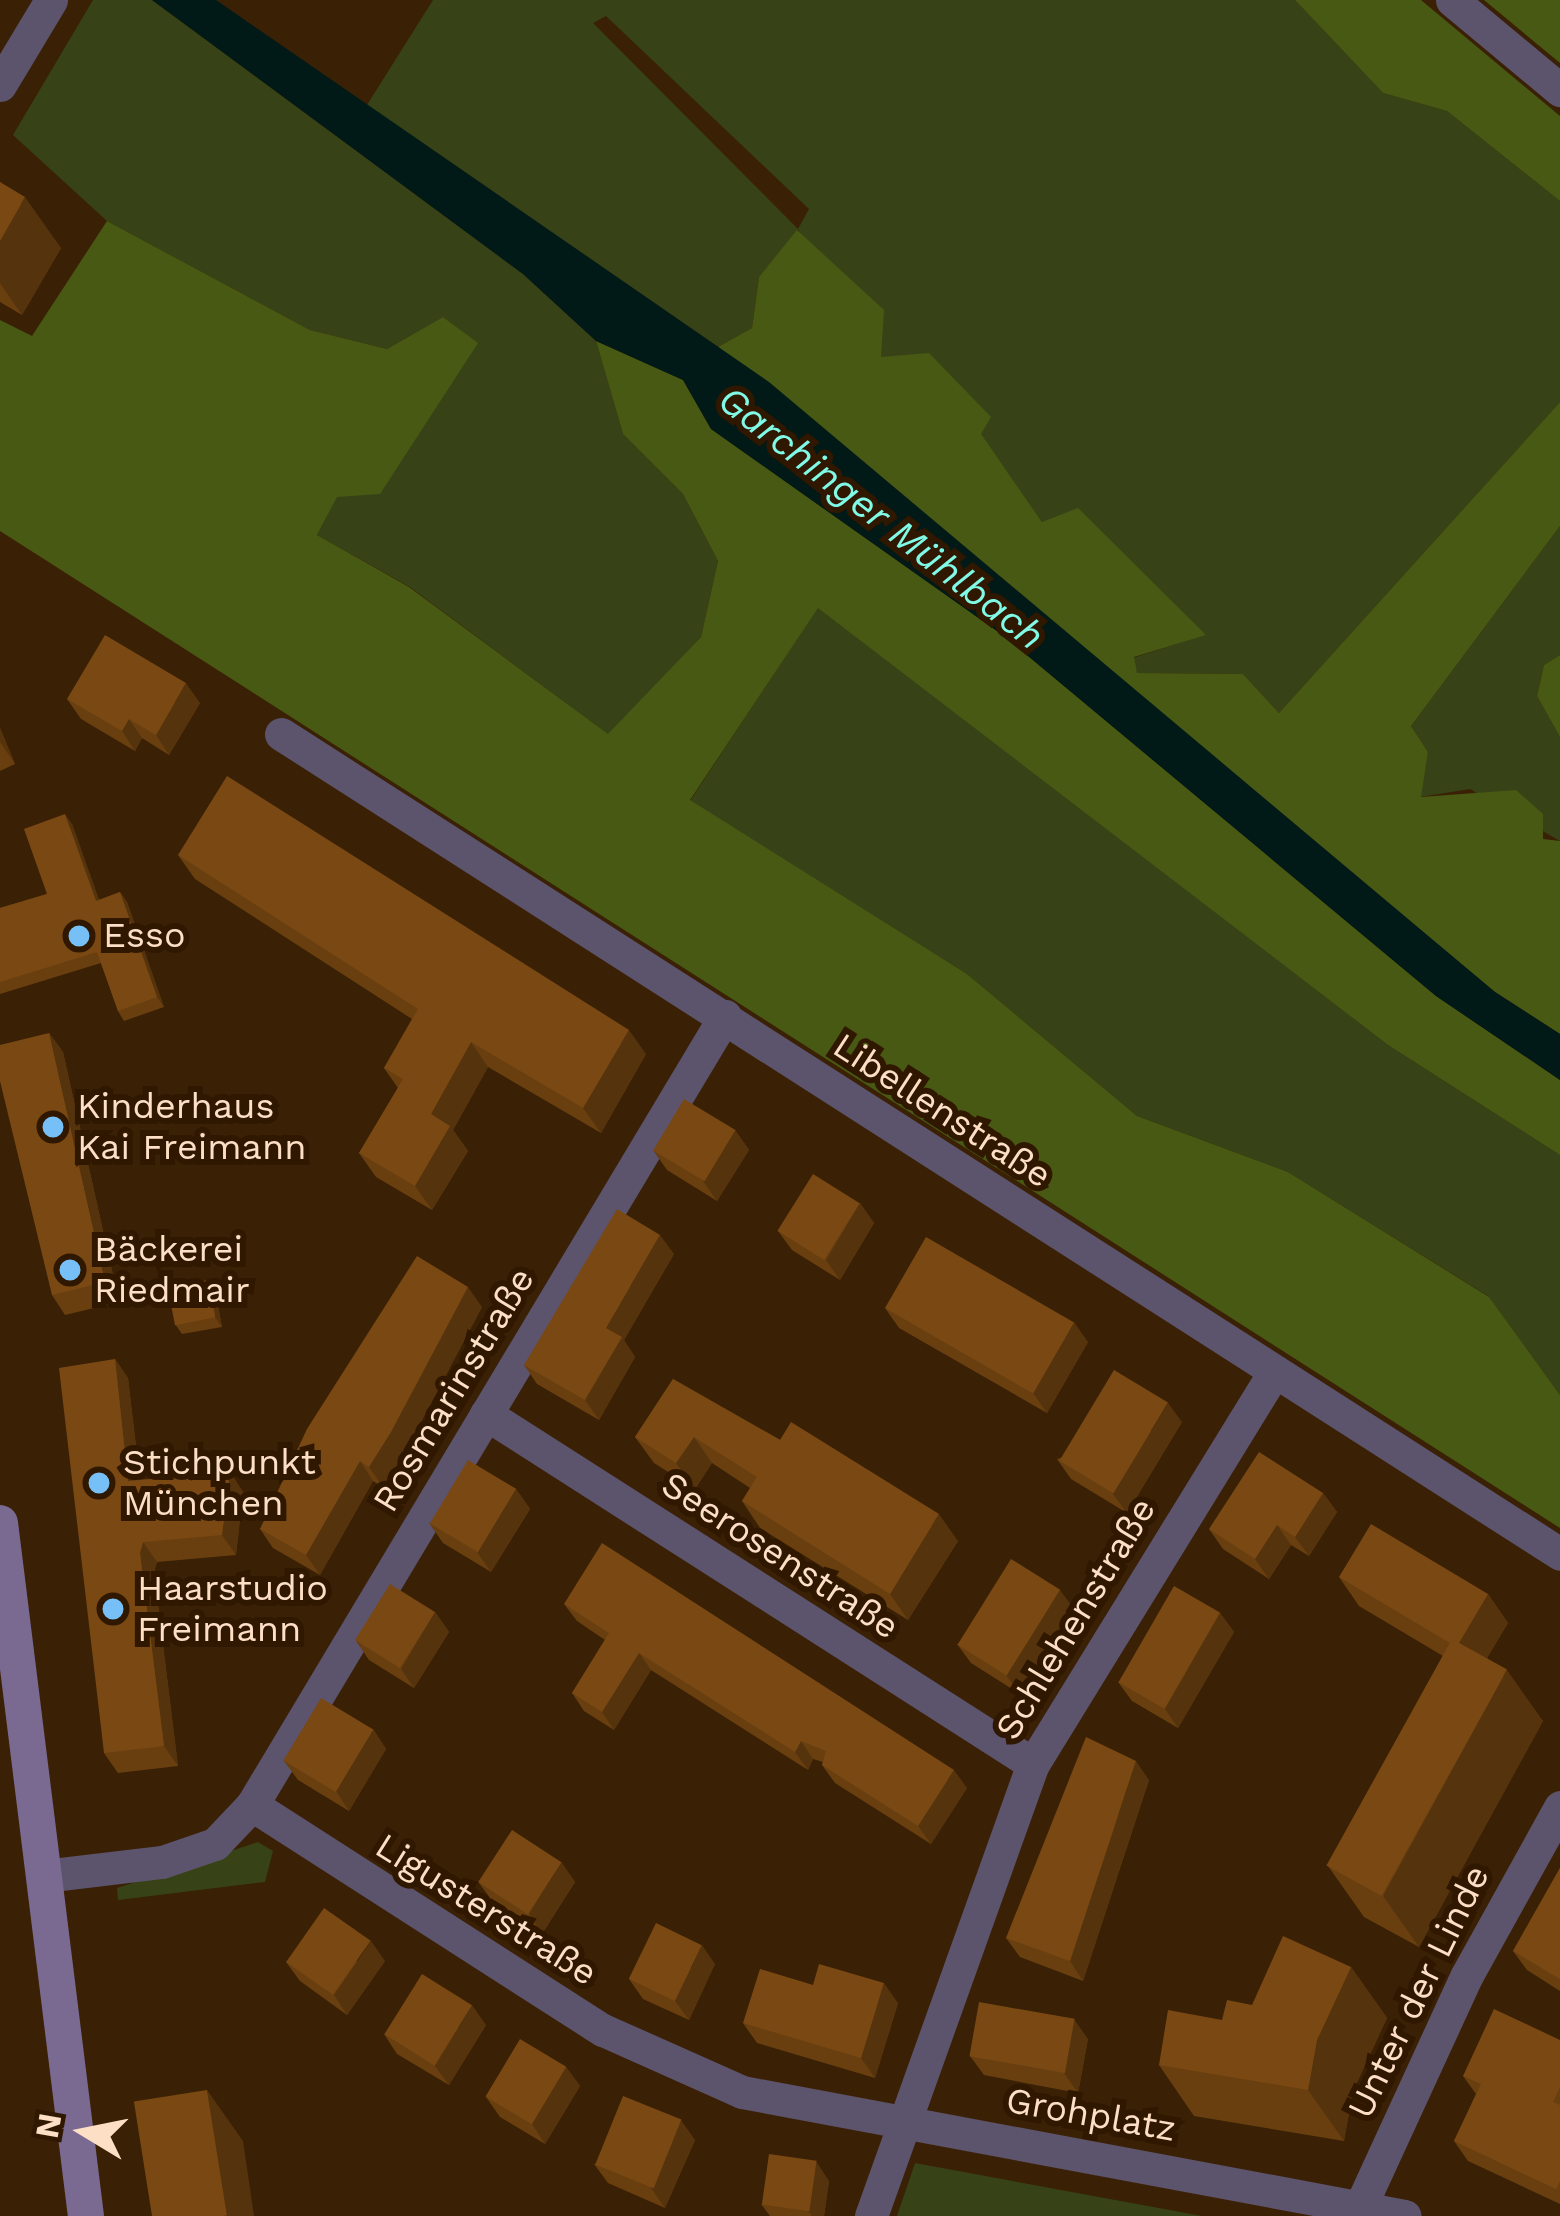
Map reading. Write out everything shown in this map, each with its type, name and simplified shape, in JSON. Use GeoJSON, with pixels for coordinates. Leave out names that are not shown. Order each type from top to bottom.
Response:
{"type":"FeatureCollection","features":[{"type":"Feature","properties":{"kind":"main road"},"geometry":{"type":"LineString","coordinates":[[0,1523],[86,2216]]}},
{"type":"Feature","properties":{"kind":"street"},"geometry":{"type":"LineString","coordinates":[[0,85],[51,0]]}},
{"type":"Feature","properties":{"kind":"street"},"geometry":{"type":"LineString","coordinates":[[1452,0],[1560,90]]}},
{"type":"Feature","properties":{"kind":"street","name":"Libellenstraße"},"geometry":{"type":"LineString","coordinates":[[281,734],[1560,1554]]}},
{"type":"Feature","properties":{"kind":"street","name":"Rosmarinstraße"},"geometry":{"type":"LineString","coordinates":[[251,1805],[725,1016]]}},
{"type":"Feature","properties":{"kind":"street","name":"Schlehenstraße"},"geometry":{"type":"LineString","coordinates":[[905,2123],[1033,1765],[1274,1372]]}},
{"type":"Feature","properties":{"kind":"street","name":"Seerosenstraße"},"geometry":{"type":"LineString","coordinates":[[486,1414],[1033,1765]]}},
{"type":"Feature","properties":{"kind":"street"},"geometry":{"type":"LineString","coordinates":[[44,1876],[180,1856],[215,1844],[251,1805]]}},
{"type":"Feature","properties":{"kind":"street","name":"Ligusterstraße"},"geometry":{"type":"LineString","coordinates":[[251,1805],[494,1964],[681,2069],[849,2119],[905,2123]]}},
{"type":"Feature","properties":{"kind":"street","name":"Unter der Linde"},"geometry":{"type":"LineString","coordinates":[[1359,2210],[1560,1808]]}},
{"type":"Feature","properties":{"kind":"street"},"geometry":{"type":"LineString","coordinates":[[871,2216],[905,2123]]}},
{"type":"Feature","properties":{"kind":"street","name":"Grohplatz"},"geometry":{"type":"LineString","coordinates":[[905,2123],[1405,2216]]}},
{"type":"Feature","properties":{"kind":"green space"},"geometry":{"type":"Polygon","coordinates":[[[93,0],[152,0],[523,274],[596,341],[623,434],[683,494],[718,561],[701,637],[609,735],[410,587],[317,535],[337,496],[425,418],[477,343],[443,317],[387,349],[310,330],[107,221],[13,135],[93,0]]]}},
{"type":"Feature","properties":{"kind":"green space"},"geometry":{"type":"Polygon","coordinates":[[[433,0],[1295,0],[1383,93],[1447,111],[1560,201],[1560,402],[1279,713],[1243,674],[1137,673],[1133,658],[1204,635],[1042,522],[980,434],[881,358],[798,230],[759,277],[752,328],[718,347],[367,105],[433,0]],[[606,16],[593,23],[798,229],[809,209],[606,16]]]}},
{"type":"Feature","properties":{"kind":"green space"},"geometry":{"type":"Polygon","coordinates":[[[1295,0],[1421,0],[1560,116],[1560,201],[1447,111],[1383,93],[1295,0]]]}},
{"type":"Feature","properties":{"kind":"green space"},"geometry":{"type":"Polygon","coordinates":[[[1484,0],[1560,0],[1560,63],[1484,0]]]}},
{"type":"Feature","properties":{"kind":"green space"},"geometry":{"type":"Polygon","coordinates":[[[107,221],[310,330],[387,349],[443,317],[478,343],[380,494],[337,497],[317,535],[409,587],[608,734],[701,637],[718,561],[683,494],[623,434],[596,341],[683,380],[711,429],[1004,636],[1436,996],[1560,1080],[1560,1155],[1388,1045],[818,608],[690,800],[967,974],[1137,1116],[1288,1172],[1489,1297],[1560,1395],[1560,1528],[0,531],[0,320],[32,336],[107,221]]]}},
{"type":"Feature","properties":{"kind":"green space"},"geometry":{"type":"Polygon","coordinates":[[[797,230],[884,310],[881,357],[929,353],[991,417],[981,434],[1042,522],[1078,508],[1206,635],[1134,657],[1137,673],[1243,674],[1279,713],[1560,402],[1560,526],[1411,726],[1428,752],[1421,797],[1516,790],[1543,814],[1543,839],[1560,841],[1560,1034],[1495,992],[718,347],[752,328],[759,277],[797,230]]]}},
{"type":"Feature","properties":{"kind":"green space"},"geometry":{"type":"Polygon","coordinates":[[[1560,526],[1560,655],[1544,665],[1537,696],[1560,737],[1560,841],[1470,789],[1420,797],[1428,752],[1411,726],[1560,526]]]}},
{"type":"Feature","properties":{"kind":"green space"},"geometry":{"type":"Polygon","coordinates":[[[818,607],[1388,1045],[1560,1155],[1560,1395],[1488,1296],[1288,1172],[1137,1116],[967,974],[690,801],[818,607]]]}},
{"type":"Feature","properties":{"kind":"green space"},"geometry":{"type":"Polygon","coordinates":[[[1560,655],[1560,737],[1537,696],[1544,665],[1560,655]]]}},
{"type":"Feature","properties":{"kind":"green space"},"geometry":{"type":"Polygon","coordinates":[[[258,1842],[273,1851],[265,1882],[118,1900],[117,1888],[258,1842]]]}},
{"type":"Feature","properties":{"kind":"green space"},"geometry":{"type":"Polygon","coordinates":[[[915,2163],[1202,2216],[897,2216],[915,2163]]]}},
{"type":"Feature","properties":{"kind":"water","name":"Garchinger Mühlbach"},"geometry":{"type":"Polygon","coordinates":[[[152,0],[216,0],[769,382],[1495,992],[1560,1034],[1560,1080],[1436,996],[1004,636],[711,429],[683,380],[596,341],[523,274],[152,0]]]}},
{"type":"Feature","properties":{"kind":"building"},"geometry":{"type":"Polygon","coordinates":[[[0,182],[25,197],[0,241],[0,182]]]}},
{"type":"Feature","properties":{"kind":"building"},"geometry":{"type":"Polygon","coordinates":[[[105,635],[186,683],[156,735],[129,719],[122,731],[67,699],[105,635]]]}},
{"type":"Feature","properties":{"kind":"building"},"geometry":{"type":"Polygon","coordinates":[[[227,776],[629,1030],[583,1108],[471,1042],[431,1114],[450,1126],[415,1186],[359,1153],[403,1079],[384,1068],[418,1009],[178,855],[227,776]]]}},
{"type":"Feature","properties":{"kind":"building"},"geometry":{"type":"Polygon","coordinates":[[[65,814],[96,901],[120,892],[157,997],[118,1011],[97,952],[0,982],[0,908],[47,894],[24,829],[65,814]]]}},
{"type":"Feature","properties":{"kind":"building"},"geometry":{"type":"Polygon","coordinates":[[[49,1033],[105,1282],[52,1295],[0,1081],[0,1045],[49,1033]]]}},
{"type":"Feature","properties":{"kind":"building"},"geometry":{"type":"Polygon","coordinates":[[[684,1099],[735,1130],[705,1181],[653,1150],[684,1099]]]}},
{"type":"Feature","properties":{"kind":"building"},"geometry":{"type":"Polygon","coordinates":[[[813,1174],[860,1203],[824,1260],[777,1231],[813,1174]]]}},
{"type":"Feature","properties":{"kind":"building"},"geometry":{"type":"Polygon","coordinates":[[[617,1209],[660,1235],[606,1328],[622,1337],[585,1400],[524,1365],[617,1209]]]}},
{"type":"Feature","properties":{"kind":"building"},"geometry":{"type":"Polygon","coordinates":[[[926,1237],[1074,1322],[1033,1394],[885,1308],[926,1237]]]}},
{"type":"Feature","properties":{"kind":"building"},"geometry":{"type":"Polygon","coordinates":[[[417,1256],[468,1287],[391,1432],[369,1467],[360,1461],[306,1555],[260,1529],[307,1429],[417,1256]]]}},
{"type":"Feature","properties":{"kind":"building"},"geometry":{"type":"Polygon","coordinates":[[[208,1280],[215,1317],[175,1325],[168,1288],[208,1280]]]}},
{"type":"Feature","properties":{"kind":"building"},"geometry":{"type":"Polygon","coordinates":[[[115,1359],[128,1481],[230,1472],[222,1535],[143,1542],[140,1553],[164,1746],[104,1753],[59,1368],[115,1359]]]}},
{"type":"Feature","properties":{"kind":"building"},"geometry":{"type":"Polygon","coordinates":[[[1114,1370],[1168,1402],[1113,1493],[1059,1461],[1114,1370]]]}},
{"type":"Feature","properties":{"kind":"building"},"geometry":{"type":"Polygon","coordinates":[[[673,1379],[780,1440],[791,1422],[939,1514],[890,1594],[742,1501],[757,1477],[694,1437],[676,1463],[635,1437],[673,1379]]]}},
{"type":"Feature","properties":{"kind":"building"},"geometry":{"type":"Polygon","coordinates":[[[1259,1452],[1323,1493],[1295,1537],[1277,1525],[1255,1559],[1209,1529],[1259,1452]]]}},
{"type":"Feature","properties":{"kind":"building"},"geometry":{"type":"Polygon","coordinates":[[[468,1460],[516,1489],[478,1552],[430,1523],[468,1460]]]}},
{"type":"Feature","properties":{"kind":"building"},"geometry":{"type":"Polygon","coordinates":[[[1371,1524],[1488,1594],[1459,1643],[1452,1639],[1450,1643],[1339,1577],[1371,1524]]]}},
{"type":"Feature","properties":{"kind":"building"},"geometry":{"type":"Polygon","coordinates":[[[602,1543],[954,1770],[918,1826],[822,1765],[826,1751],[801,1741],[795,1752],[639,1653],[602,1712],[572,1693],[609,1633],[564,1604],[602,1543]]]}},
{"type":"Feature","properties":{"kind":"building"},"geometry":{"type":"Polygon","coordinates":[[[1011,1559],[1060,1590],[1007,1675],[957,1645],[1011,1559]]]}},
{"type":"Feature","properties":{"kind":"building"},"geometry":{"type":"Polygon","coordinates":[[[390,1584],[435,1612],[400,1668],[355,1640],[390,1584]]]}},
{"type":"Feature","properties":{"kind":"building"},"geometry":{"type":"Polygon","coordinates":[[[1174,1586],[1220,1612],[1164,1709],[1118,1682],[1174,1586]]]}},
{"type":"Feature","properties":{"kind":"building"},"geometry":{"type":"Polygon","coordinates":[[[1452,1639],[1507,1670],[1382,1896],[1326,1866],[1452,1639]]]}},
{"type":"Feature","properties":{"kind":"building"},"geometry":{"type":"Polygon","coordinates":[[[321,1698],[373,1729],[336,1792],[283,1761],[321,1698]]]}},
{"type":"Feature","properties":{"kind":"building"},"geometry":{"type":"Polygon","coordinates":[[[1086,1737],[1136,1761],[1070,1961],[1006,1938],[1086,1737]]]}},
{"type":"Feature","properties":{"kind":"building"},"geometry":{"type":"Polygon","coordinates":[[[512,1830],[561,1862],[528,1914],[478,1882],[512,1830]]]}},
{"type":"Feature","properties":{"kind":"building"},"geometry":{"type":"Polygon","coordinates":[[[1560,1868],[1560,1979],[1513,1951],[1560,1868]]]}},
{"type":"Feature","properties":{"kind":"building"},"geometry":{"type":"Polygon","coordinates":[[[324,1908],[371,1941],[333,1995],[286,1962],[324,1908]]]}},
{"type":"Feature","properties":{"kind":"building"},"geometry":{"type":"Polygon","coordinates":[[[656,1923],[702,1945],[675,2001],[629,1979],[656,1923]]]}},
{"type":"Feature","properties":{"kind":"building"},"geometry":{"type":"Polygon","coordinates":[[[1283,1936],[1351,1967],[1317,2040],[1308,2090],[1159,2065],[1168,2010],[1222,2020],[1227,2000],[1252,2005],[1283,1936]]]}},
{"type":"Feature","properties":{"kind":"building"},"geometry":{"type":"Polygon","coordinates":[[[819,1964],[884,1983],[861,2058],[743,2023],[760,1969],[813,1985],[819,1964]]]}},
{"type":"Feature","properties":{"kind":"building"},"geometry":{"type":"Polygon","coordinates":[[[422,1974],[472,2005],[434,2065],[384,2034],[422,1974]]]}},
{"type":"Feature","properties":{"kind":"building"},"geometry":{"type":"Polygon","coordinates":[[[979,2002],[1075,2019],[1065,2073],[969,2056],[979,2002]]]}},
{"type":"Feature","properties":{"kind":"building"},"geometry":{"type":"Polygon","coordinates":[[[1494,2009],[1560,2040],[1560,2087],[1553,2102],[1560,2105],[1560,2181],[1556,2189],[1454,2141],[1481,2084],[1463,2076],[1494,2009]]]}},
{"type":"Feature","properties":{"kind":"building"},"geometry":{"type":"Polygon","coordinates":[[[520,2039],[566,2067],[532,2124],[485,2096],[520,2039]]]}},
{"type":"Feature","properties":{"kind":"building"},"geometry":{"type":"Polygon","coordinates":[[[207,2090],[227,2215],[152,2216],[134,2102],[207,2090]]]}},
{"type":"Feature","properties":{"kind":"building"},"geometry":{"type":"Polygon","coordinates":[[[623,2096],[681,2120],[654,2188],[595,2165],[623,2096]]]}},
{"type":"Feature","properties":{"kind":"building"},"geometry":{"type":"Polygon","coordinates":[[[769,2154],[817,2161],[809,2211],[762,2205],[769,2154]]]}},
{"type":"Feature","properties":{"kind":"place","name":"Esso"},"geometry":{"type":"Point","coordinates":[79,936]}},
{"type":"Feature","properties":{"kind":"place","name":"Kinderhaus Kai Freimann"},"geometry":{"type":"Point","coordinates":[53,1127]}},
{"type":"Feature","properties":{"kind":"place","name":"Bäckerei Riedmair"},"geometry":{"type":"Point","coordinates":[70,1270]}},
{"type":"Feature","properties":{"kind":"place","name":"Stichpunkt München"},"geometry":{"type":"Point","coordinates":[99,1483]}},
{"type":"Feature","properties":{"kind":"place","name":"Haarstudio Freimann"},"geometry":{"type":"Point","coordinates":[113,1609]}}]}
